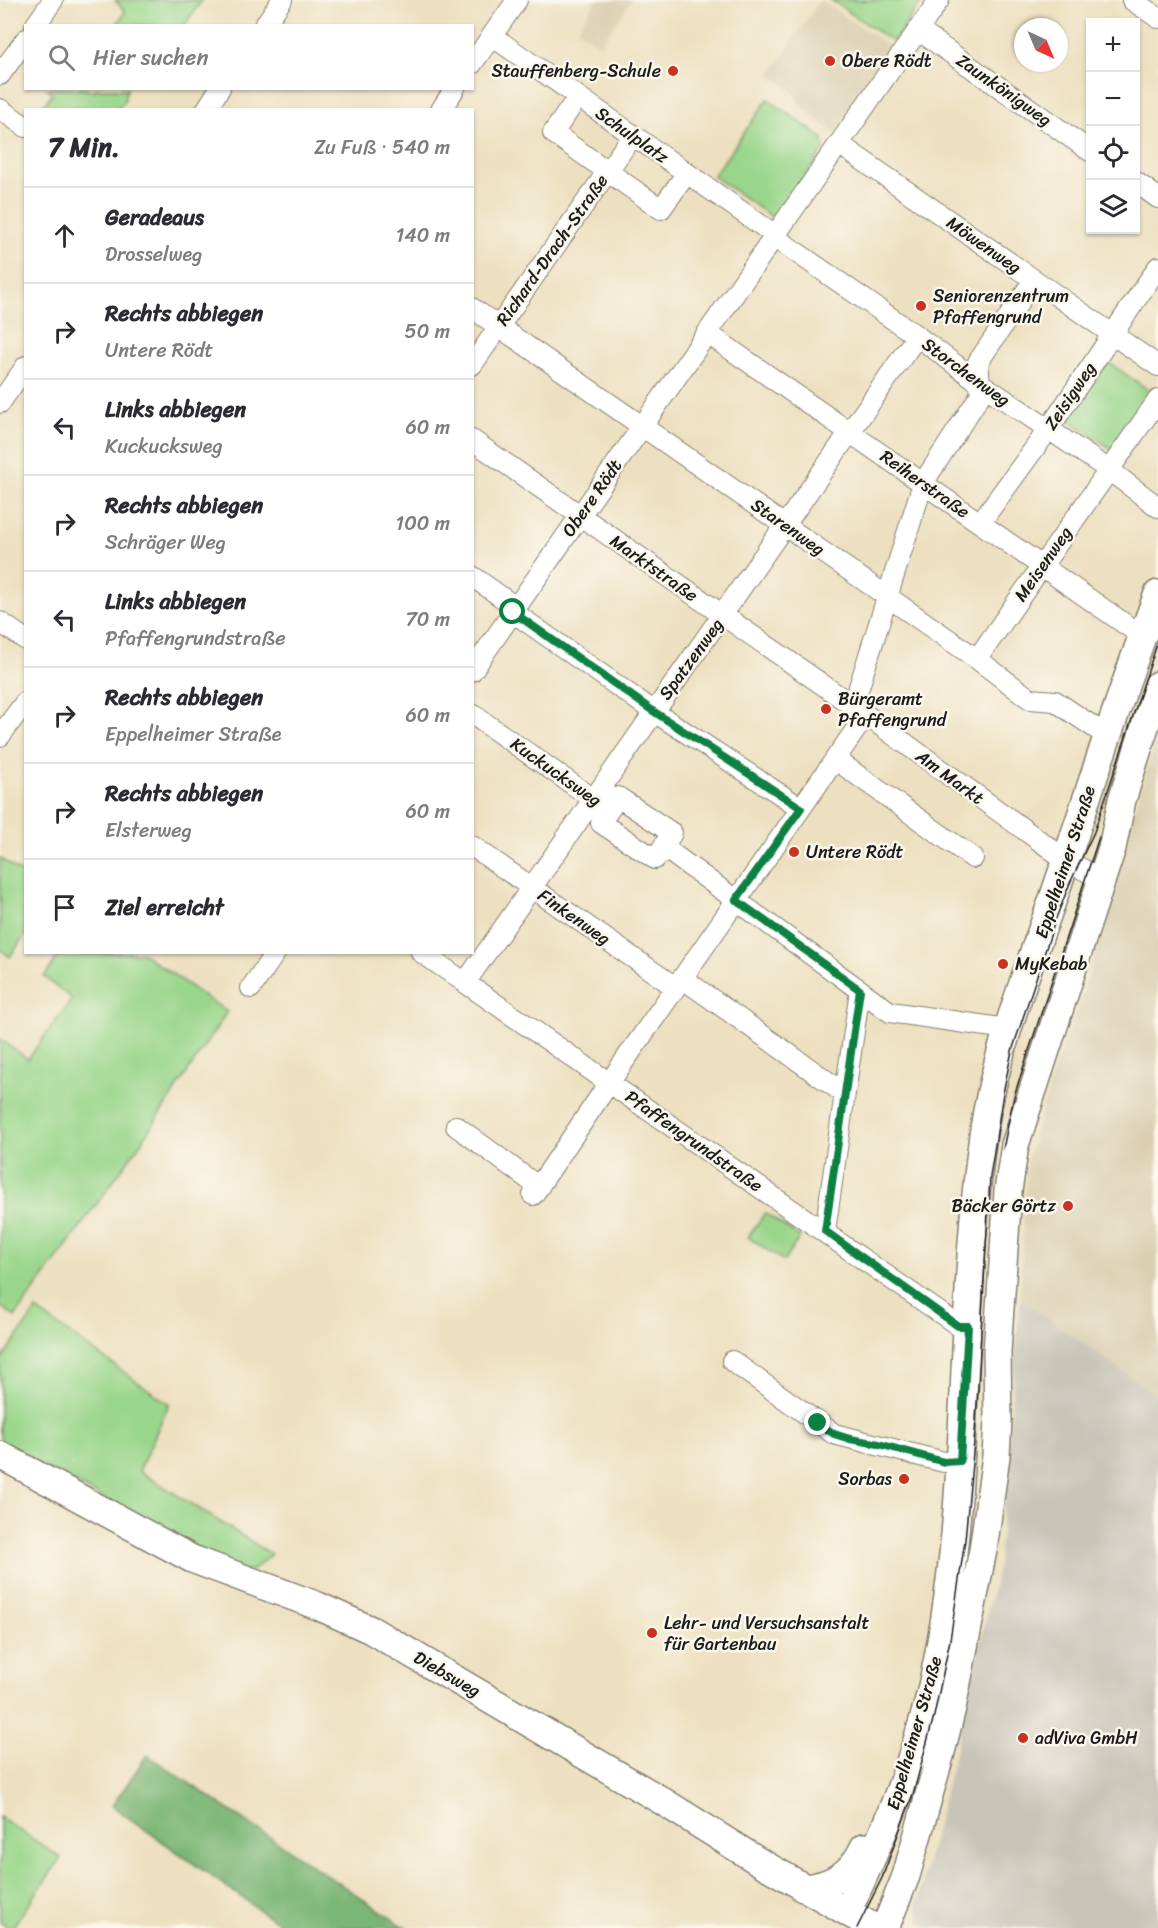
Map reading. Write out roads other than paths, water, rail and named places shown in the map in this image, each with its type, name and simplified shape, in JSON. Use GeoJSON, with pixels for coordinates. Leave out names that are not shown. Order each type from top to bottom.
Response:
{"type":"FeatureCollection","features":[{"type":"Feature","properties":{"kind":"main road","name":"Eppelheimer Straße"},"geometry":{"type":"LineString","coordinates":[[843,1920],[886,1826],[913,1753],[929,1697],[939,1649],[948,1597],[960,1461],[977,1188],[983,1133],[998,1057],[1107,735],[1158,594]]}},
{"type":"Feature","properties":{"kind":"main road","name":"Eppelheimer Straße"},"geometry":{"type":"LineString","coordinates":[[885,1928],[906,1876],[930,1796],[952,1708],[983,1550],[996,1456],[997,1352],[1008,1191],[1015,1145],[1112,848],[1122,800],[1158,685]]}},
{"type":"Feature","properties":{"kind":"main road"},"geometry":{"type":"LineString","coordinates":[[963,1419],[998,1420]]}},
{"type":"Feature","properties":{"kind":"main road","name":"Diebsweg"},"geometry":{"type":"LineString","coordinates":[[0,1455],[192,1559],[318,1606],[372,1630],[667,1804],[803,1888],[843,1920],[875,1928]]}},
{"type":"Feature","properties":{"kind":"main road"},"geometry":{"type":"LineString","coordinates":[[960,1461],[972,1462],[984,1467],[987,1474],[989,1497]]}},
{"type":"Feature","properties":{"kind":"main road"},"geometry":{"type":"LineString","coordinates":[[803,1888],[826,1884],[851,1869],[884,1803],[913,1753]]}},
{"type":"Feature","properties":{"kind":"street"},"geometry":{"type":"LineString","coordinates":[[36,24],[52,0]]}},
{"type":"Feature","properties":{"kind":"street"},"geometry":{"type":"LineString","coordinates":[[265,24],[282,0]]}},
{"type":"Feature","properties":{"kind":"street"},"geometry":{"type":"LineString","coordinates":[[474,61],[517,0]]}},
{"type":"Feature","properties":{"kind":"street","name":"Obere Rödt"},"geometry":{"type":"LineString","coordinates":[[474,668],[939,0]]}},
{"type":"Feature","properties":{"kind":"street"},"geometry":{"type":"LineString","coordinates":[[1132,0],[1158,18]]}},
{"type":"Feature","properties":{"kind":"street","name":"Zaunkönigweg"},"geometry":{"type":"LineString","coordinates":[[918,30],[1086,148]]}},
{"type":"Feature","properties":{"kind":"street","name":"Schulplatz"},"geometry":{"type":"LineString","coordinates":[[492,36],[775,235]]}},
{"type":"Feature","properties":{"kind":"street"},"geometry":{"type":"LineString","coordinates":[[0,75],[24,42]]}},
{"type":"Feature","properties":{"kind":"street"},"geometry":{"type":"LineString","coordinates":[[207,108],[219,90]]}},
{"type":"Feature","properties":{"kind":"street"},"geometry":{"type":"LineString","coordinates":[[442,108],[454,90]]}},
{"type":"Feature","properties":{"kind":"street","name":"Schulplatz"},"geometry":{"type":"LineString","coordinates":[[578,97],[553,133],[661,209],[687,173]]}},
{"type":"Feature","properties":{"kind":"street"},"geometry":{"type":"LineString","coordinates":[[0,109],[24,126]]}},
{"type":"Feature","properties":{"kind":"street","name":"Richard-Drach-Straße"},"geometry":{"type":"LineString","coordinates":[[474,362],[633,135]]}},
{"type":"Feature","properties":{"kind":"street","name":"Möwenweg"},"geometry":{"type":"LineString","coordinates":[[839,144],[1158,366]]}},
{"type":"Feature","properties":{"kind":"street"},"geometry":{"type":"LineString","coordinates":[[1140,185],[1158,198]]}},
{"type":"Feature","properties":{"kind":"street","name":"Storchenweg"},"geometry":{"type":"LineString","coordinates":[[775,235],[783,243],[917,336],[980,383],[1109,470],[1158,507]]}},
{"type":"Feature","properties":{"kind":"street","name":"Zeisigweg"},"geometry":{"type":"LineString","coordinates":[[980,523],[1048,430],[1158,267]]}},
{"type":"Feature","properties":{"kind":"street"},"geometry":{"type":"LineString","coordinates":[[456,1126],[536,1191],[835,759],[859,710],[888,598],[923,483],[981,394],[978,362],[1034,280]]}},
{"type":"Feature","properties":{"kind":"street","name":"Starenweg"},"geometry":{"type":"LineString","coordinates":[[474,309],[977,659],[1030,699],[1054,702],[1107,735]]}},
{"type":"Feature","properties":{"kind":"street","name":"Reiherstraße"},"geometry":{"type":"LineString","coordinates":[[707,333],[1135,631],[1143,634]]}},
{"type":"Feature","properties":{"kind":"street","name":"Spatzenweg"},"geometry":{"type":"LineString","coordinates":[[465,983],[532,887],[601,804],[653,711],[917,336]]}},
{"type":"Feature","properties":{"kind":"street"},"geometry":{"type":"LineString","coordinates":[[0,403],[24,369]]}},
{"type":"Feature","properties":{"kind":"street","name":"Meisenweg"},"geometry":{"type":"LineString","coordinates":[[977,659],[1158,400]]}},
{"type":"Feature","properties":{"kind":"street","name":"Marktstraße"},"geometry":{"type":"LineString","coordinates":[[474,441],[859,710]]}},
{"type":"Feature","properties":{"kind":"street"},"geometry":{"type":"LineString","coordinates":[[474,577],[507,601],[513,612],[653,711],[801,808]]}},
{"type":"Feature","properties":{"kind":"street"},"geometry":{"type":"LineString","coordinates":[[0,622],[24,639]]}},
{"type":"Feature","properties":{"kind":"street"},"geometry":{"type":"LineString","coordinates":[[0,736],[24,704]]}},
{"type":"Feature","properties":{"kind":"street","name":"Am Markt"},"geometry":{"type":"LineString","coordinates":[[859,710],[1066,860],[1102,880]]}},
{"type":"Feature","properties":{"kind":"street","name":"Kuckucksweg"},"geometry":{"type":"LineString","coordinates":[[474,715],[601,804]]}},
{"type":"Feature","properties":{"kind":"street"},"geometry":{"type":"LineString","coordinates":[[835,759],[973,858]]}},
{"type":"Feature","properties":{"kind":"street","name":"Kuckucksweg"},"geometry":{"type":"LineString","coordinates":[[618,797],[672,833],[655,859],[601,823],[601,804],[618,797]]}},
{"type":"Feature","properties":{"kind":"street","name":"Finkenweg"},"geometry":{"type":"LineString","coordinates":[[474,847],[845,1094]]}},
{"type":"Feature","properties":{"kind":"street"},"geometry":{"type":"LineString","coordinates":[[663,847],[890,1012],[1007,1029]]}},
{"type":"Feature","properties":{"kind":"street"},"geometry":{"type":"LineString","coordinates":[[251,988],[275,954]]}},
{"type":"Feature","properties":{"kind":"street","name":"Pfaffengrundstraße"},"geometry":{"type":"LineString","coordinates":[[424,954],[825,1231],[958,1326],[968,1326]]}},
{"type":"Feature","properties":{"kind":"street"},"geometry":{"type":"LineString","coordinates":[[825,1231],[860,990]]}},
{"type":"Feature","properties":{"kind":"street"},"geometry":{"type":"LineString","coordinates":[[732,1361],[834,1434],[944,1462],[960,1461]]}},
{"type":"Feature","properties":{"kind":"tram line"},"geometry":{"type":"LineString","coordinates":[[857,1928],[882,1878],[914,1791],[934,1716],[950,1640],[965,1540],[976,1420],[990,1177],[1012,1051],[1056,918],[1094,832],[1158,641]]}},
{"type":"Feature","properties":{"kind":"tram line"},"geometry":{"type":"LineString","coordinates":[[1003,1149],[1014,1096],[1099,837]]}},
{"type":"Feature","properties":{"kind":"place","name":"Obere Rödt"},"geometry":{"type":"Point","coordinates":[830,61]}},
{"type":"Feature","properties":{"kind":"place","name":"Stauffenberg-Schule"},"geometry":{"type":"Point","coordinates":[673,71]}},
{"type":"Feature","properties":{"kind":"place","name":"Seniorenzentrum Pfaffengrund"},"geometry":{"type":"Point","coordinates":[921,306]}},
{"type":"Feature","properties":{"kind":"place","name":"Bürgeramt Pfaffengrund"},"geometry":{"type":"Point","coordinates":[826,709]}},
{"type":"Feature","properties":{"kind":"place","name":"Untere Rödt"},"geometry":{"type":"Point","coordinates":[794,852]}},
{"type":"Feature","properties":{"kind":"place","name":"MyKebab"},"geometry":{"type":"Point","coordinates":[1003,964]}},
{"type":"Feature","properties":{"kind":"place","name":"Bäcker Görtz"},"geometry":{"type":"Point","coordinates":[1068,1206]}},
{"type":"Feature","properties":{"kind":"place","name":"Sorbas"},"geometry":{"type":"Point","coordinates":[904,1479]}},
{"type":"Feature","properties":{"kind":"place","name":"Lehr- und Versuchsanstalt für Gartenbau"},"geometry":{"type":"Point","coordinates":[652,1633]}},
{"type":"Feature","properties":{"kind":"place","name":"adViva GmbH"},"geometry":{"type":"Point","coordinates":[1023,1738]}}]}
